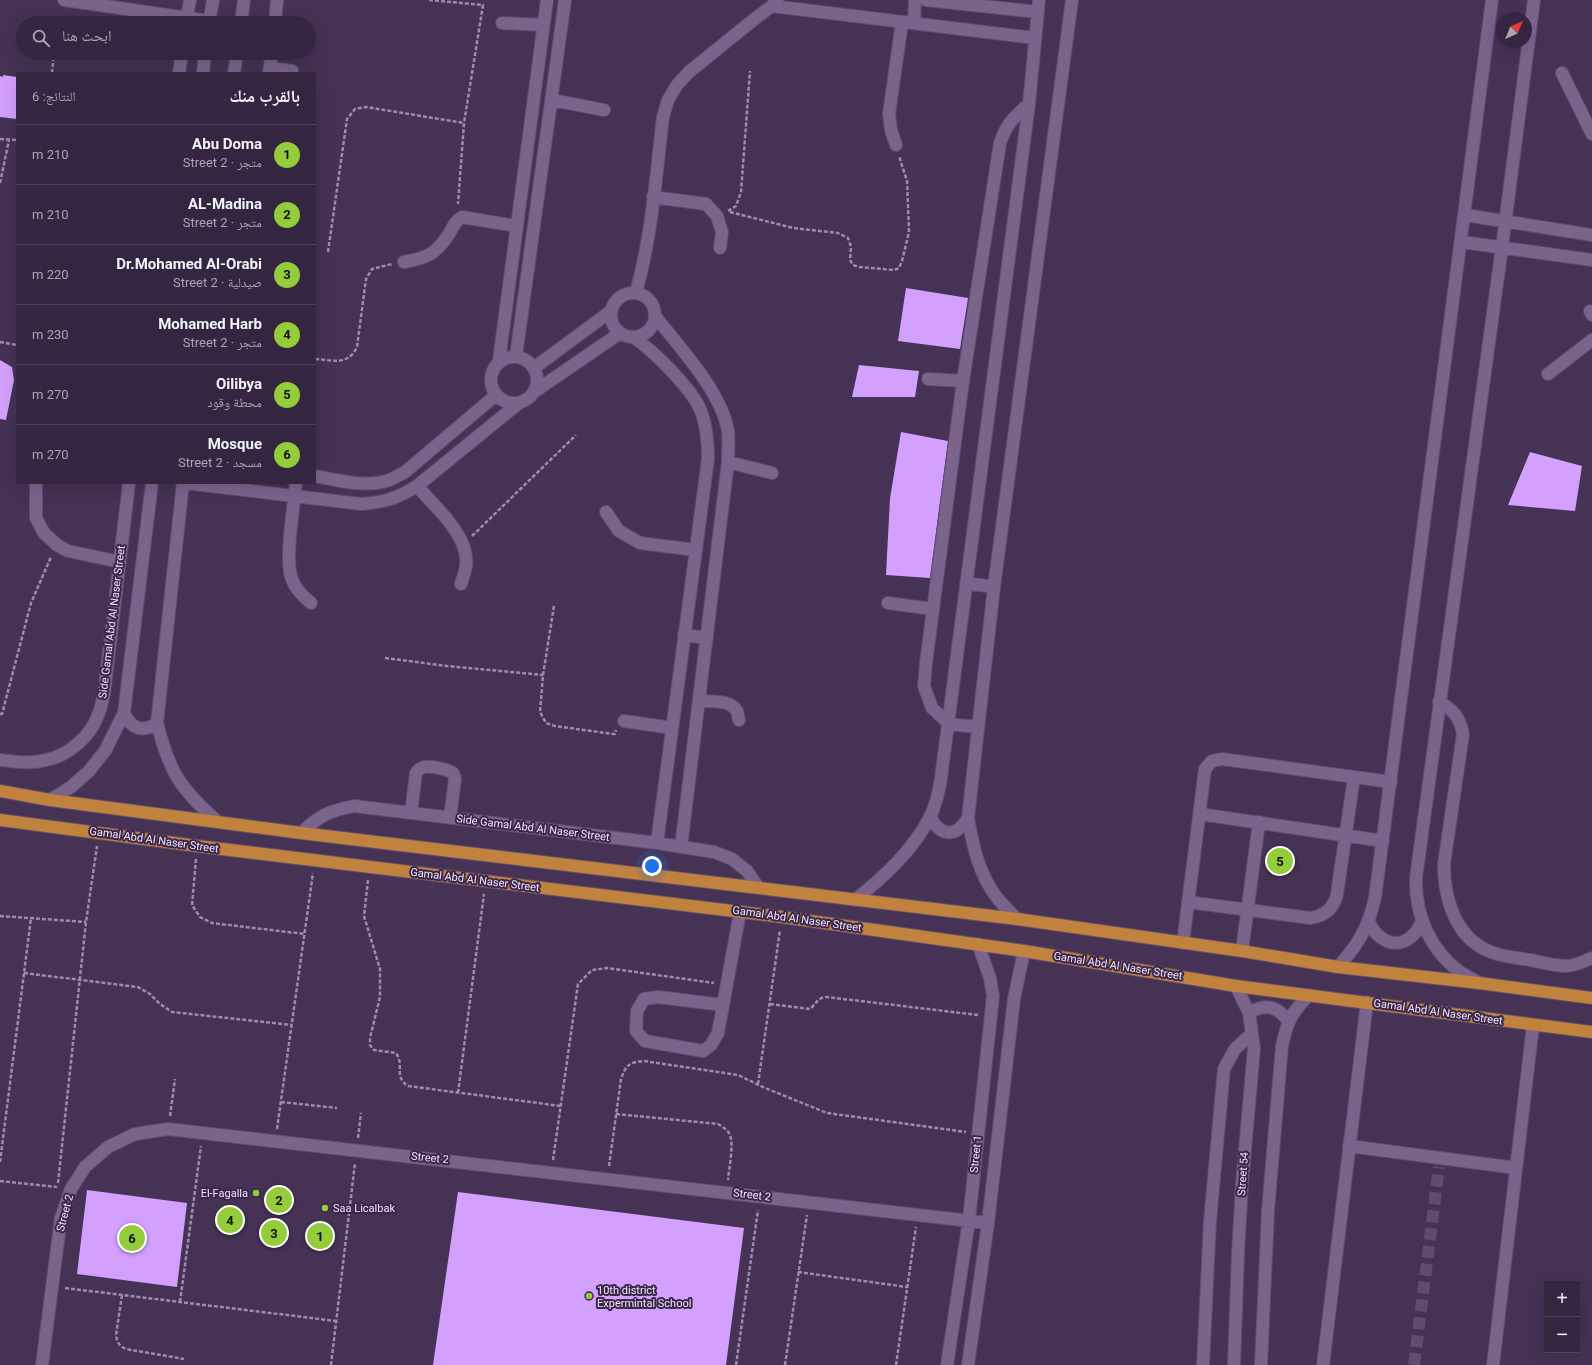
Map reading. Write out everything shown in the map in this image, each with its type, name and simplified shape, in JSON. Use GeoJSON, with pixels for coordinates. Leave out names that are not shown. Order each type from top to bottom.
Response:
{"type":"FeatureCollection","features":[{"type":"Feature","properties":{"kind":"main road"},"geometry":{"type":"LineString","coordinates":[[0,791],[50,800],[301,832],[1017,919],[1242,951],[1338,967],[1592,998]]}},
{"type":"Feature","properties":{"kind":"main road","name":"Gamal Abd Al Naser Street"},"geometry":{"type":"LineString","coordinates":[[0,820],[197,846],[782,917],[978,944],[1236,986],[1592,1032]]}},
{"type":"Feature","properties":{"kind":"street"},"geometry":{"type":"LineString","coordinates":[[64,0],[162,16]]}},
{"type":"Feature","properties":{"kind":"street"},"geometry":{"type":"LineString","coordinates":[[187,16],[190,0]]}},
{"type":"Feature","properties":{"kind":"street"},"geometry":{"type":"LineString","coordinates":[[210,16],[213,0]]}},
{"type":"Feature","properties":{"kind":"street"},"geometry":{"type":"LineString","coordinates":[[242,16],[244,0]]}},
{"type":"Feature","properties":{"kind":"street"},"geometry":{"type":"LineString","coordinates":[[276,16],[278,0]]}},
{"type":"Feature","properties":{"kind":"street"},"geometry":{"type":"LineString","coordinates":[[500,361],[546,0]]}},
{"type":"Feature","properties":{"kind":"street"},"geometry":{"type":"LineString","coordinates":[[516,356],[566,0]]}},
{"type":"Feature","properties":{"kind":"street"},"geometry":{"type":"LineString","coordinates":[[896,145],[891,130],[889,114],[908,23],[915,0]]}},
{"type":"Feature","properties":{"kind":"street"},"geometry":{"type":"LineString","coordinates":[[856,899],[878,882],[898,862],[916,839],[930,816],[936,801],[942,778],[1029,104],[1039,6],[926,0]]}},
{"type":"Feature","properties":{"kind":"street"},"geometry":{"type":"LineString","coordinates":[[1017,919],[997,898],[982,874],[973,847],[968,818],[977,727],[994,587],[1072,0]]}},
{"type":"Feature","properties":{"kind":"street"},"geometry":{"type":"LineString","coordinates":[[1338,967],[1350,954],[1369,922],[1375,898],[1462,242],[1492,0]]}},
{"type":"Feature","properties":{"kind":"street"},"geometry":{"type":"LineString","coordinates":[[1479,983],[1461,972],[1444,958],[1432,941],[1422,922],[1417,900],[1416,878],[1534,0]]}},
{"type":"Feature","properties":{"kind":"street"},"geometry":{"type":"LineString","coordinates":[[636,292],[646,248],[664,116],[668,100],[677,85],[707,57],[775,3],[908,23],[1035,38]]}},
{"type":"Feature","properties":{"kind":"street"},"geometry":{"type":"LineString","coordinates":[[502,23],[543,25]]}},
{"type":"Feature","properties":{"kind":"street"},"geometry":{"type":"LineString","coordinates":[[179,72],[181,60]]}},
{"type":"Feature","properties":{"kind":"street"},"geometry":{"type":"LineString","coordinates":[[202,72],[204,60]]}},
{"type":"Feature","properties":{"kind":"street"},"geometry":{"type":"LineString","coordinates":[[234,72],[236,60]]}},
{"type":"Feature","properties":{"kind":"street"},"geometry":{"type":"LineString","coordinates":[[271,60],[270,70],[292,71]]}},
{"type":"Feature","properties":{"kind":"street"},"geometry":{"type":"LineString","coordinates":[[1562,73],[1592,134]]}},
{"type":"Feature","properties":{"kind":"street"},"geometry":{"type":"LineString","coordinates":[[552,100],[604,110]]}},
{"type":"Feature","properties":{"kind":"street"},"geometry":{"type":"LineString","coordinates":[[977,727],[949,724],[932,708],[924,686],[963,381],[1000,143],[1006,126],[1029,104]]}},
{"type":"Feature","properties":{"kind":"street"},"geometry":{"type":"LineString","coordinates":[[653,197],[706,204],[722,214],[720,248]]}},
{"type":"Feature","properties":{"kind":"street"},"geometry":{"type":"LineString","coordinates":[[1465,214],[1592,235]]}},
{"type":"Feature","properties":{"kind":"street"},"geometry":{"type":"LineString","coordinates":[[404,262],[422,259],[438,249],[456,220],[462,217],[516,226]]}},
{"type":"Feature","properties":{"kind":"street"},"geometry":{"type":"LineString","coordinates":[[1462,242],[1592,260]]}},
{"type":"Feature","properties":{"kind":"street"},"geometry":{"type":"LineString","coordinates":[[655,316],[653,324],[648,331],[642,335],[634,337],[626,336],[620,332],[613,323],[611,311],[614,303],[627,293],[636,292],[642,294],[652,303],[655,316],[702,377],[719,403],[728,432],[728,462],[681,847]]}},
{"type":"Feature","properties":{"kind":"street"},"geometry":{"type":"LineString","coordinates":[[534,368],[611,311]]}},
{"type":"Feature","properties":{"kind":"street"},"geometry":{"type":"LineString","coordinates":[[193,484],[361,504],[381,503],[400,496],[417,486],[519,403],[530,397],[534,392],[620,332]]}},
{"type":"Feature","properties":{"kind":"street"},"geometry":{"type":"LineString","coordinates":[[634,337],[654,352],[686,389],[700,410],[708,434],[708,459],[657,843]]}},
{"type":"Feature","properties":{"kind":"street"},"geometry":{"type":"LineString","coordinates":[[1548,374],[1592,340]]}},
{"type":"Feature","properties":{"kind":"street"},"geometry":{"type":"LineString","coordinates":[[519,403],[506,402],[496,395],[492,389],[490,381],[491,373],[494,366],[500,361],[516,356],[530,362],[534,368],[537,380],[534,392]]}},
{"type":"Feature","properties":{"kind":"street"},"geometry":{"type":"LineString","coordinates":[[928,379],[963,381]]}},
{"type":"Feature","properties":{"kind":"street"},"geometry":{"type":"LineString","coordinates":[[316,476],[361,484],[377,483],[392,479],[405,472],[496,395]]}},
{"type":"Feature","properties":{"kind":"street"},"geometry":{"type":"LineString","coordinates":[[728,462],[772,473]]}},
{"type":"Feature","properties":{"kind":"street"},"geometry":{"type":"LineString","coordinates":[[36,484],[36,518],[44,533],[57,546],[68,551],[120,562]]}},
{"type":"Feature","properties":{"kind":"street","name":"Side Gamal Abd Al Naser Street"},"geometry":{"type":"LineString","coordinates":[[0,760],[24,763],[47,760],[68,751],[86,736],[98,717],[104,694],[129,484]]}},
{"type":"Feature","properties":{"kind":"street"},"geometry":{"type":"LineString","coordinates":[[50,800],[71,787],[89,771],[105,751],[124,714],[152,484]]}},
{"type":"Feature","properties":{"kind":"street"},"geometry":{"type":"LineString","coordinates":[[184,484],[157,723],[164,752],[177,778],[194,802],[217,821]]}},
{"type":"Feature","properties":{"kind":"street"},"geometry":{"type":"LineString","coordinates":[[296,484],[288,560],[291,577],[299,592],[311,604]]}},
{"type":"Feature","properties":{"kind":"street"},"geometry":{"type":"LineString","coordinates":[[417,486],[454,527],[464,545],[466,564],[461,584]]}},
{"type":"Feature","properties":{"kind":"street"},"geometry":{"type":"LineString","coordinates":[[606,512],[619,531],[640,543],[696,550]]}},
{"type":"Feature","properties":{"kind":"street"},"geometry":{"type":"LineString","coordinates":[[966,583],[994,587]]}},
{"type":"Feature","properties":{"kind":"street"},"geometry":{"type":"LineString","coordinates":[[888,604],[933,609]]}},
{"type":"Feature","properties":{"kind":"street"},"geometry":{"type":"LineString","coordinates":[[684,634],[707,638]]}},
{"type":"Feature","properties":{"kind":"street"},"geometry":{"type":"LineString","coordinates":[[699,702],[721,702],[730,704],[737,710],[739,720]]}},
{"type":"Feature","properties":{"kind":"street"},"geometry":{"type":"LineString","coordinates":[[1440,702],[1454,712],[1461,725],[1463,734],[1444,864],[1446,895],[1455,920],[1476,943],[1497,954],[1566,966],[1592,958]]}},
{"type":"Feature","properties":{"kind":"street"},"geometry":{"type":"LineString","coordinates":[[124,714],[127,721],[134,727],[142,729],[150,728],[157,723]]}},
{"type":"Feature","properties":{"kind":"street"},"geometry":{"type":"LineString","coordinates":[[624,721],[672,728]]}},
{"type":"Feature","properties":{"kind":"street"},"geometry":{"type":"LineString","coordinates":[[1183,943],[1206,769],[1212,761],[1217,759],[1391,782]]}},
{"type":"Feature","properties":{"kind":"street"},"geometry":{"type":"LineString","coordinates":[[411,813],[416,773],[419,769],[424,767],[448,770],[453,773],[455,779],[450,818]]}},
{"type":"Feature","properties":{"kind":"street"},"geometry":{"type":"LineString","coordinates":[[1188,902],[1310,918],[1317,917],[1328,911],[1336,900],[1354,777]]}},
{"type":"Feature","properties":{"kind":"street","name":"Side Gamal Abd Al Naser Street"},"geometry":{"type":"LineString","coordinates":[[301,832],[316,819],[334,810],[354,806],[657,843],[714,852],[732,859],[747,871],[758,887]]}},
{"type":"Feature","properties":{"kind":"street"},"geometry":{"type":"LineString","coordinates":[[1200,814],[1383,841]]}},
{"type":"Feature","properties":{"kind":"street"},"geometry":{"type":"LineString","coordinates":[[930,816],[935,826],[943,832],[954,832],[963,827],[968,818]]}},
{"type":"Feature","properties":{"kind":"street"},"geometry":{"type":"LineString","coordinates":[[1242,951],[1259,822]]}},
{"type":"Feature","properties":{"kind":"street"},"geometry":{"type":"LineString","coordinates":[[723,1006],[658,997],[644,999],[637,1012],[636,1031],[645,1041],[703,1051],[712,1045],[718,1033],[723,1006],[727,984],[740,912]]}},
{"type":"Feature","properties":{"kind":"street"},"geometry":{"type":"LineString","coordinates":[[1369,922],[1373,932],[1381,939],[1391,943],[1401,943],[1411,939],[1418,931],[1422,922]]}},
{"type":"Feature","properties":{"kind":"street","name":"Street 1"},"geometry":{"type":"LineString","coordinates":[[947,1365],[969,1220],[993,996],[990,978],[978,944]]}},
{"type":"Feature","properties":{"kind":"street","name":"Street 1"},"geometry":{"type":"LineString","coordinates":[[968,1365],[988,1223],[1014,998],[1024,951]]}},
{"type":"Feature","properties":{"kind":"street","name":"Street 54"},"geometry":{"type":"LineString","coordinates":[[1234,1365],[1238,1245],[1245,1139],[1254,1048],[1249,1013],[1236,986]]}},
{"type":"Feature","properties":{"kind":"street"},"geometry":{"type":"LineString","coordinates":[[1261,1365],[1264,1278],[1282,1046],[1288,1021],[1309,995]]}},
{"type":"Feature","properties":{"kind":"street"},"geometry":{"type":"LineString","coordinates":[[1323,1365],[1367,1002]]}},
{"type":"Feature","properties":{"kind":"street"},"geometry":{"type":"LineString","coordinates":[[1249,1013],[1262,1007],[1270,1007],[1277,1010],[1288,1021]]}},
{"type":"Feature","properties":{"kind":"street"},"geometry":{"type":"LineString","coordinates":[[1493,1365],[1534,1025]]}},
{"type":"Feature","properties":{"kind":"street"},"geometry":{"type":"LineString","coordinates":[[1203,1365],[1210,1221],[1224,1069],[1235,1049],[1252,1033]]}},
{"type":"Feature","properties":{"kind":"street","name":"Street 2"},"geometry":{"type":"LineString","coordinates":[[42,1365],[61,1218],[71,1189],[85,1167],[108,1147],[135,1134],[168,1129],[276,1140],[988,1223]]}},
{"type":"Feature","properties":{"kind":"street"},"geometry":{"type":"LineString","coordinates":[[1349,1146],[1440,1162],[1516,1168]]}},
{"type":"Feature","properties":{"kind":"path"},"geometry":{"type":"LineString","coordinates":[[429,0],[483,5],[464,123],[456,220]]}},
{"type":"Feature","properties":{"kind":"path"},"geometry":{"type":"LineString","coordinates":[[52,72],[53,60]]}},
{"type":"Feature","properties":{"kind":"path"},"geometry":{"type":"LineString","coordinates":[[722,214],[736,206],[742,192],[750,71]]}},
{"type":"Feature","properties":{"kind":"path"},"geometry":{"type":"LineString","coordinates":[[328,252],[347,119],[355,110],[366,107],[464,123]]}},
{"type":"Feature","properties":{"kind":"path"},"geometry":{"type":"LineString","coordinates":[[0,139],[16,140]]}},
{"type":"Feature","properties":{"kind":"path"},"geometry":{"type":"LineString","coordinates":[[0,183],[9,140]]}},
{"type":"Feature","properties":{"kind":"path"},"geometry":{"type":"LineString","coordinates":[[722,214],[793,228],[838,233],[848,238],[851,247],[850,260],[853,265],[859,267],[894,270],[899,268],[902,261],[909,232],[907,181],[896,145]]}},
{"type":"Feature","properties":{"kind":"path"},"geometry":{"type":"LineString","coordinates":[[316,359],[339,360],[347,359],[353,355],[357,347],[366,279],[372,269],[404,262]]}},
{"type":"Feature","properties":{"kind":"path"},"geometry":{"type":"LineString","coordinates":[[0,342],[16,344]]}},
{"type":"Feature","properties":{"kind":"path"},"geometry":{"type":"LineString","coordinates":[[464,545],[576,435]]}},
{"type":"Feature","properties":{"kind":"path"},"geometry":{"type":"LineString","coordinates":[[0,714],[2,714],[31,602],[57,546]]}},
{"type":"Feature","properties":{"kind":"path"},"geometry":{"type":"LineString","coordinates":[[554,606],[543,675],[540,712],[546,723],[555,726],[614,734],[616,732],[616,722],[624,721]]}},
{"type":"Feature","properties":{"kind":"path"},"geometry":{"type":"LineString","coordinates":[[385,658],[447,666],[543,675]]}},
{"type":"Feature","properties":{"kind":"path"},"geometry":{"type":"LineString","coordinates":[[57,1187],[86,922],[98,832]]}},
{"type":"Feature","properties":{"kind":"path"},"geometry":{"type":"LineString","coordinates":[[197,846],[192,905],[200,917],[212,923],[305,934]]}},
{"type":"Feature","properties":{"kind":"path"},"geometry":{"type":"LineString","coordinates":[[276,1140],[315,860]]}},
{"type":"Feature","properties":{"kind":"path"},"geometry":{"type":"LineString","coordinates":[[369,867],[364,916],[380,969],[380,997],[370,1038],[370,1045],[374,1050],[396,1053],[400,1060],[399,1077],[401,1082],[408,1086],[561,1106]]}},
{"type":"Feature","properties":{"kind":"path"},"geometry":{"type":"LineString","coordinates":[[458,1093],[486,881]]}},
{"type":"Feature","properties":{"kind":"path"},"geometry":{"type":"LineString","coordinates":[[0,916],[86,922]]}},
{"type":"Feature","properties":{"kind":"path"},"geometry":{"type":"LineString","coordinates":[[758,1084],[782,917]]}},
{"type":"Feature","properties":{"kind":"path"},"geometry":{"type":"LineString","coordinates":[[0,1162],[31,918]]}},
{"type":"Feature","properties":{"kind":"path"},"geometry":{"type":"LineString","coordinates":[[552,1172],[578,984],[592,970],[607,968],[727,984]]}},
{"type":"Feature","properties":{"kind":"path"},"geometry":{"type":"LineString","coordinates":[[24,973],[138,987],[150,994],[160,1004],[172,1012],[292,1025]]}},
{"type":"Feature","properties":{"kind":"path"},"geometry":{"type":"LineString","coordinates":[[770,1004],[810,1009],[822,997],[827,997],[990,1017]]}},
{"type":"Feature","properties":{"kind":"path"},"geometry":{"type":"LineString","coordinates":[[607,1178],[621,1079],[625,1068],[633,1062],[644,1061],[738,1075],[827,1113],[978,1133]]}},
{"type":"Feature","properties":{"kind":"path"},"geometry":{"type":"LineString","coordinates":[[168,1129],[175,1079]]}},
{"type":"Feature","properties":{"kind":"path"},"geometry":{"type":"LineString","coordinates":[[281,1102],[337,1108]]}},
{"type":"Feature","properties":{"kind":"path"},"geometry":{"type":"LineString","coordinates":[[331,1365],[361,1113]]}},
{"type":"Feature","properties":{"kind":"path"},"geometry":{"type":"LineString","coordinates":[[616,1114],[718,1124],[725,1128],[730,1135],[732,1143],[726,1192]]}},
{"type":"Feature","properties":{"kind":"path"},"geometry":{"type":"LineString","coordinates":[[180,1302],[203,1132]]}},
{"type":"Feature","properties":{"kind":"path"},"geometry":{"type":"LineString","coordinates":[[0,1181],[71,1189]]}},
{"type":"Feature","properties":{"kind":"path"},"geometry":{"type":"LineString","coordinates":[[736,1365],[760,1196]]}},
{"type":"Feature","properties":{"kind":"path"},"geometry":{"type":"LineString","coordinates":[[785,1365],[809,1202]]}},
{"type":"Feature","properties":{"kind":"path"},"geometry":{"type":"LineString","coordinates":[[896,1365],[918,1214]]}},
{"type":"Feature","properties":{"kind":"path"},"geometry":{"type":"LineString","coordinates":[[798,1272],[907,1287]]}},
{"type":"Feature","properties":{"kind":"path"},"geometry":{"type":"LineString","coordinates":[[52,1286],[336,1321]]}},
{"type":"Feature","properties":{"kind":"path"},"geometry":{"type":"LineString","coordinates":[[122,1295],[116,1335],[120,1346],[126,1349],[184,1359]]}},
{"type":"Feature","properties":{"kind":"building"},"geometry":{"type":"Polygon","coordinates":[[[3,75],[16,77],[16,119],[0,117],[0,76],[3,77],[3,75]]]}},
{"type":"Feature","properties":{"kind":"building"},"geometry":{"type":"Polygon","coordinates":[[[906,288],[968,298],[960,349],[898,341],[906,288]]]}},
{"type":"Feature","properties":{"kind":"building"},"geometry":{"type":"Polygon","coordinates":[[[0,360],[12,367],[14,380],[6,420],[0,419],[0,360]]]}},
{"type":"Feature","properties":{"kind":"building"},"geometry":{"type":"Polygon","coordinates":[[[859,365],[919,371],[915,397],[852,397],[859,365]]]}},
{"type":"Feature","properties":{"kind":"building"},"geometry":{"type":"Polygon","coordinates":[[[901,432],[948,441],[930,578],[886,575],[890,498],[901,432]]]}},
{"type":"Feature","properties":{"kind":"building"},"geometry":{"type":"Polygon","coordinates":[[[1530,452],[1582,466],[1575,511],[1508,505],[1530,452]]]}},
{"type":"Feature","properties":{"kind":"building"},"geometry":{"type":"Polygon","coordinates":[[[87,1190],[187,1203],[177,1287],[77,1274],[87,1190]]]}},
{"type":"Feature","properties":{"kind":"building","name":"10th district Expermintal School"},"geometry":{"type":"Polygon","coordinates":[[[458,1192],[744,1228],[726,1365],[433,1365],[458,1192]]]}},
{"type":"Feature","properties":{"kind":"tunnel"},"geometry":{"type":"LineString","coordinates":[[1414,1365],[1439,1167]]}},
{"type":"Feature","properties":{"kind":"place","name":"Oilibya"},"geometry":{"type":"Point","coordinates":[1280,861]}},
{"type":"Feature","properties":{"kind":"place","name":"El-Fagalla"},"geometry":{"type":"Point","coordinates":[256,1193]}},
{"type":"Feature","properties":{"kind":"place","name":"AL-Madina"},"geometry":{"type":"Point","coordinates":[279,1200]}},
{"type":"Feature","properties":{"kind":"place","name":"Saa Licalbak"},"geometry":{"type":"Point","coordinates":[325,1208]}},
{"type":"Feature","properties":{"kind":"place","name":"Mohamed Harb"},"geometry":{"type":"Point","coordinates":[230,1220]}},
{"type":"Feature","properties":{"kind":"place","name":"Dr.Mohamed Al-Orabi"},"geometry":{"type":"Point","coordinates":[274,1233]}},
{"type":"Feature","properties":{"kind":"place","name":"Abu Doma"},"geometry":{"type":"Point","coordinates":[320,1236]}},
{"type":"Feature","properties":{"kind":"place","name":"Mosque"},"geometry":{"type":"Point","coordinates":[132,1238]}},
{"type":"Feature","properties":{"kind":"place","name":"10th district Expermintal School"},"geometry":{"type":"Point","coordinates":[589,1296]}}]}
